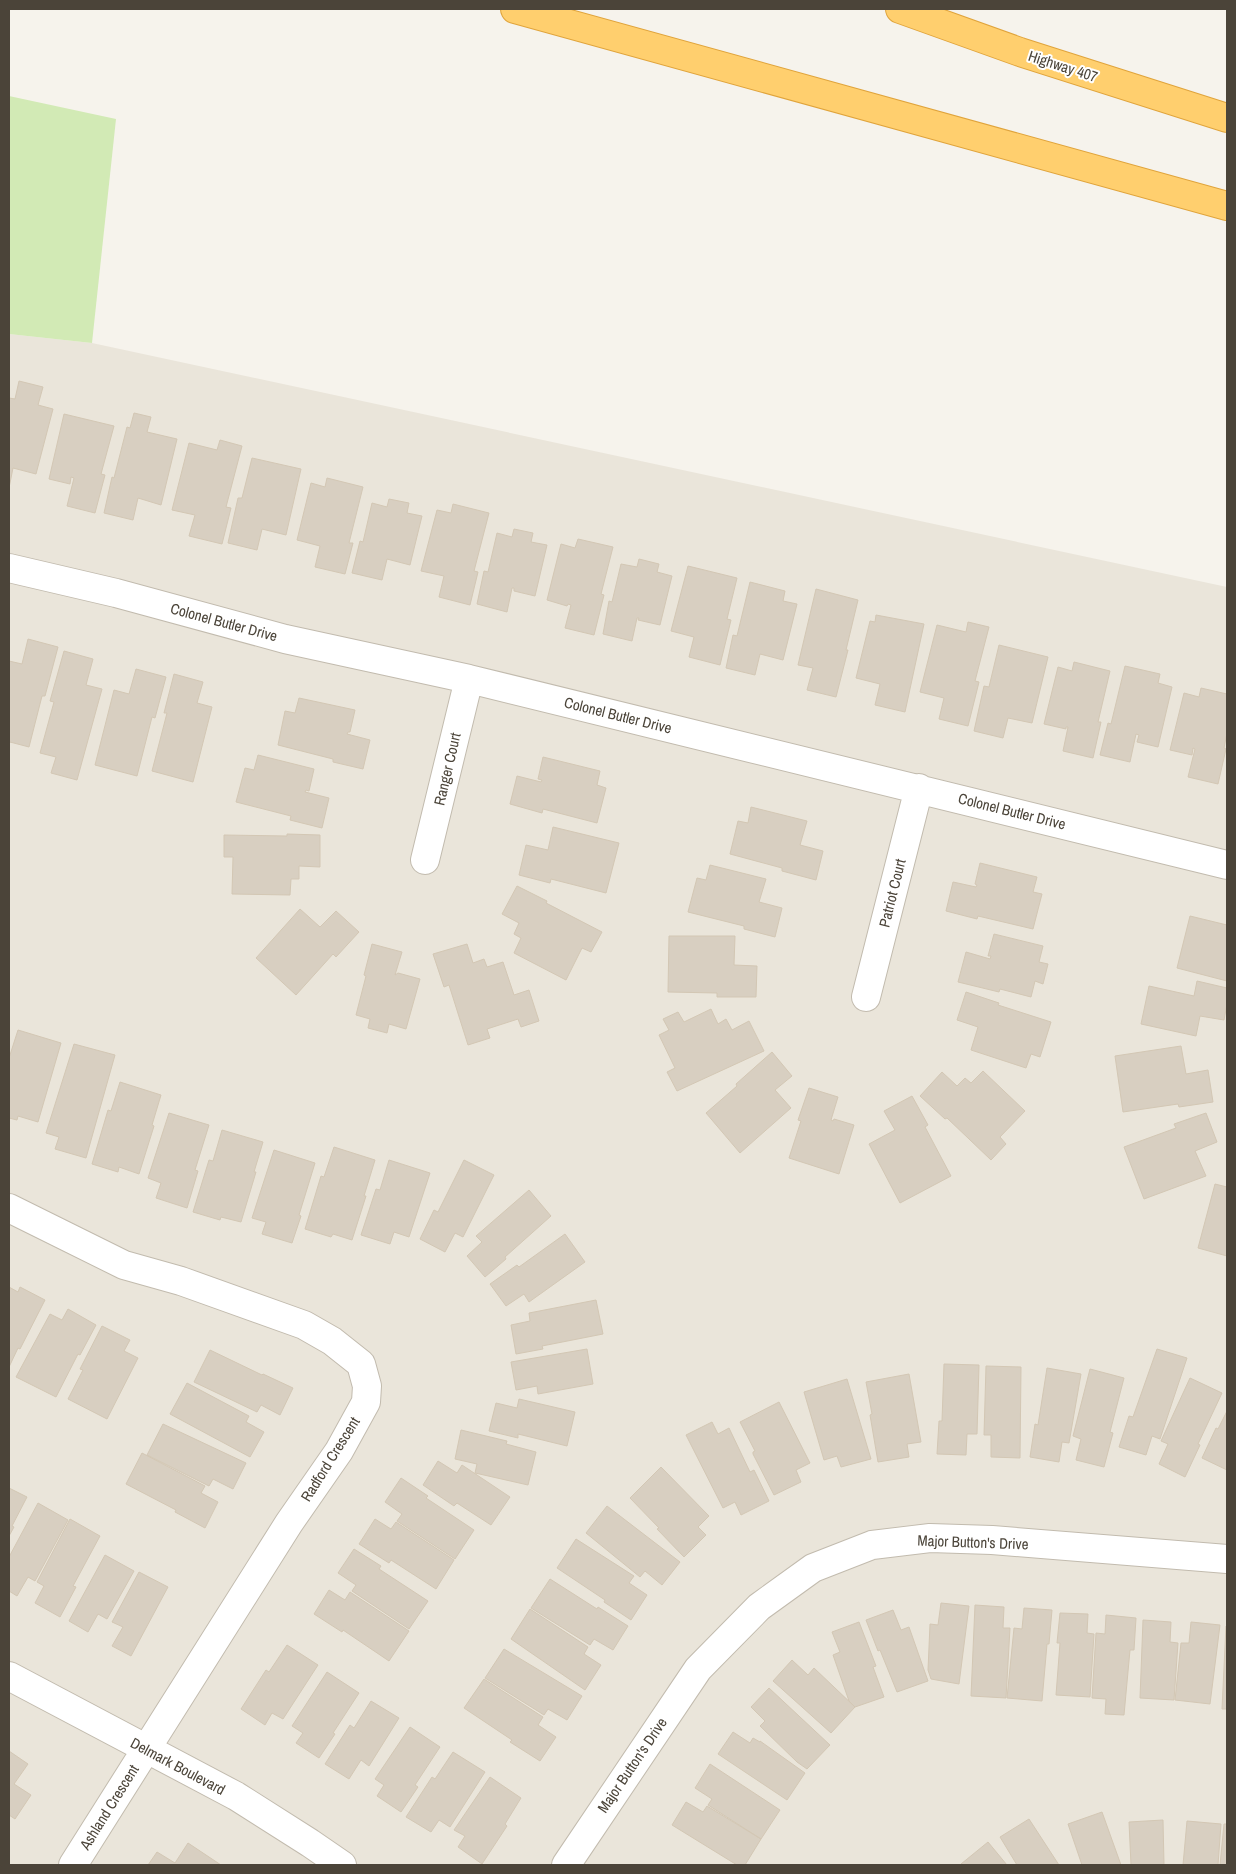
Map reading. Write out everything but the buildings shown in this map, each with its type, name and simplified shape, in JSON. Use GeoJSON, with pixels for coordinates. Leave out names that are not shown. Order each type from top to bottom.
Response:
{"type":"FeatureCollection","features":[{"type":"Feature","properties":{"kind":"highway"},"geometry":{"type":"LineString","coordinates":[[515,9],[1227,206]]}},
{"type":"Feature","properties":{"kind":"highway","name":"Highway 407"},"geometry":{"type":"LineString","coordinates":[[900,9],[1020,52],[1227,118]]}},
{"type":"Feature","properties":{"kind":"street","name":"Colonel Butler Drive"},"geometry":{"type":"LineString","coordinates":[[9,568],[116,593],[285,639],[469,679],[1227,865]]}},
{"type":"Feature","properties":{"kind":"street","name":"Ranger Court"},"geometry":{"type":"LineString","coordinates":[[426,860],[469,679]]}},
{"type":"Feature","properties":{"kind":"street","name":"Patriot Court"},"geometry":{"type":"LineString","coordinates":[[866,997],[919,788]]}},
{"type":"Feature","properties":{"kind":"street","name":"Radford Crescent"},"geometry":{"type":"LineString","coordinates":[[9,1208],[124,1265],[182,1280],[304,1324],[332,1341],[361,1364],[367,1386],[366,1402],[339,1451],[289,1522],[146,1748]]}},
{"type":"Feature","properties":{"kind":"street","name":"Major Button's Drive"},"geometry":{"type":"LineString","coordinates":[[566,1865],[698,1670],[758,1607],[813,1568],[872,1545],[930,1538],[992,1540],[1227,1560]]}},
{"type":"Feature","properties":{"kind":"street","name":"Delmark Boulevard"},"geometry":{"type":"LineString","coordinates":[[9,1676],[236,1796],[342,1865]]}},
{"type":"Feature","properties":{"kind":"street","name":"Ashland Crescent"},"geometry":{"type":"LineString","coordinates":[[73,1865],[146,1748]]}},
{"type":"Feature","properties":{"kind":"shaded area"},"geometry":{"type":"Polygon","coordinates":[[[9,334],[92,343],[1227,587],[1227,1865],[9,1865],[9,334]]]}},
{"type":"Feature","properties":{"kind":"green space"},"geometry":{"type":"Polygon","coordinates":[[[9,96],[116,119],[92,343],[9,334],[9,96]]]}}]}
